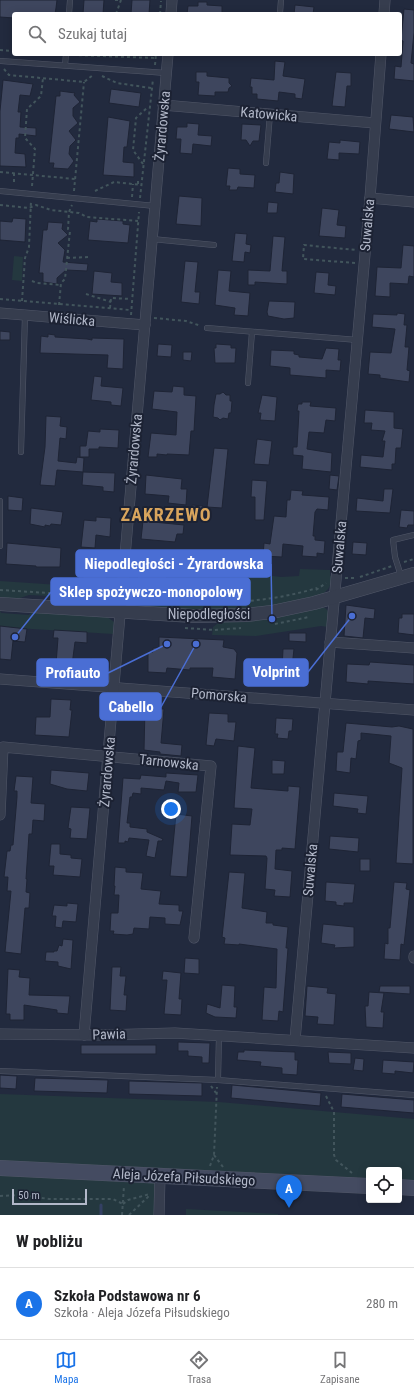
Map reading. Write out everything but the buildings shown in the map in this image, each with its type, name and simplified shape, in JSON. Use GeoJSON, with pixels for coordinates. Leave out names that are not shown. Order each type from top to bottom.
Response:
{"type":"FeatureCollection","features":[{"type":"Feature","properties":{"kind":"main road","name":"Aleja Józefa Piłsudskiego"},"geometry":{"type":"LineString","coordinates":[[0,1168],[366,1186]]}},
{"type":"Feature","properties":{"kind":"main road"},"geometry":{"type":"LineString","coordinates":[[402,1187],[414,1188]]}},
{"type":"Feature","properties":{"kind":"street"},"geometry":{"type":"LineString","coordinates":[[171,12],[172,0]]}},
{"type":"Feature","properties":{"kind":"street"},"geometry":{"type":"LineString","coordinates":[[384,12],[385,0]]}},
{"type":"Feature","properties":{"kind":"street","name":"Żyrardowska"},"geometry":{"type":"LineString","coordinates":[[84,1035],[115,687],[120,596],[168,56]]}},
{"type":"Feature","properties":{"kind":"street","name":"Suwalska"},"geometry":{"type":"LineString","coordinates":[[295,1040],[358,340],[381,56]]}},
{"type":"Feature","properties":{"kind":"street","name":"Katowicka"},"geometry":{"type":"LineString","coordinates":[[163,105],[375,123]]}},
{"type":"Feature","properties":{"kind":"street"},"geometry":{"type":"LineString","coordinates":[[370,198],[414,202]]}},
{"type":"Feature","properties":{"kind":"street","name":"Wiślicka"},"geometry":{"type":"LineString","coordinates":[[0,313],[145,325]]}},
{"type":"Feature","properties":{"kind":"street","name":"Niepodległości"},"geometry":{"type":"LineString","coordinates":[[0,604],[193,616],[246,615],[284,610],[334,598],[403,571]]}},
{"type":"Feature","properties":{"kind":"street"},"geometry":{"type":"LineString","coordinates":[[330,642],[414,648]]}},
{"type":"Feature","properties":{"kind":"street","name":"Pomorska"},"geometry":{"type":"LineString","coordinates":[[0,679],[414,710]]}},
{"type":"Feature","properties":{"kind":"street","name":"Tarnowska"},"geometry":{"type":"LineString","coordinates":[[0,815],[3,748],[211,766],[194,938]]}},
{"type":"Feature","properties":{"kind":"street","name":"Pawia"},"geometry":{"type":"LineString","coordinates":[[0,1034],[84,1035],[159,1033],[219,1035],[414,1048]]}},
{"type":"Feature","properties":{"kind":"street"},"geometry":{"type":"LineString","coordinates":[[159,1215],[160,1176]]}},
{"type":"Feature","properties":{"kind":"lane"},"geometry":{"type":"LineString","coordinates":[[69,12],[70,0]]}},
{"type":"Feature","properties":{"kind":"lane"},"geometry":{"type":"LineString","coordinates":[[280,12],[281,0]]}},
{"type":"Feature","properties":{"kind":"lane"},"geometry":{"type":"LineString","coordinates":[[65,66],[66,56]]}},
{"type":"Feature","properties":{"kind":"lane"},"geometry":{"type":"LineString","coordinates":[[1,61],[166,73]]}},
{"type":"Feature","properties":{"kind":"lane"},"geometry":{"type":"LineString","coordinates":[[266,163],[270,114]]}},
{"type":"Feature","properties":{"kind":"lane"},"geometry":{"type":"LineString","coordinates":[[0,191],[155,206]]}},
{"type":"Feature","properties":{"kind":"lane"},"geometry":{"type":"LineString","coordinates":[[152,239],[214,245]]}},
{"type":"Feature","properties":{"kind":"lane"},"geometry":{"type":"LineString","coordinates":[[21,452],[25,315]]}},
{"type":"Feature","properties":{"kind":"lane"},"geometry":{"type":"LineString","coordinates":[[207,328],[358,340]]}},
{"type":"Feature","properties":{"kind":"lane"},"geometry":{"type":"LineString","coordinates":[[248,383],[252,332]]}},
{"type":"Feature","properties":{"kind":"lane"},"geometry":{"type":"LineString","coordinates":[[0,501],[0,546]]}},
{"type":"Feature","properties":{"kind":"lane"},"geometry":{"type":"LineString","coordinates":[[403,571],[394,551],[393,540],[414,535]]}},
{"type":"Feature","properties":{"kind":"lane"},"geometry":{"type":"LineString","coordinates":[[218,1080],[219,1035]]}},
{"type":"Feature","properties":{"kind":"lane"},"geometry":{"type":"LineString","coordinates":[[0,1071],[218,1080],[414,1095]]}},
{"type":"Feature","properties":{"kind":"path"},"geometry":{"type":"LineString","coordinates":[[115,0],[120,0],[117,12]]}},
{"type":"Feature","properties":{"kind":"path"},"geometry":{"type":"LineString","coordinates":[[160,12],[161,0]]}},
{"type":"Feature","properties":{"kind":"path"},"geometry":{"type":"LineString","coordinates":[[0,50],[12,51]]}},
{"type":"Feature","properties":{"kind":"path"},"geometry":{"type":"LineString","coordinates":[[130,56],[156,58],[149,106],[131,298],[130,310],[132,324]]}},
{"type":"Feature","properties":{"kind":"path"},"geometry":{"type":"LineString","coordinates":[[1,61],[8,75],[84,82]]}},
{"type":"Feature","properties":{"kind":"path"},"geometry":{"type":"LineString","coordinates":[[59,304],[60,285],[65,279],[69,212],[74,198],[84,82],[91,76],[100,75],[117,83],[151,88]]}},
{"type":"Feature","properties":{"kind":"path"},"geometry":{"type":"LineString","coordinates":[[22,301],[25,258],[29,247],[31,194],[35,149],[25,138],[27,109],[41,96],[43,78]]}},
{"type":"Feature","properties":{"kind":"path"},"geometry":{"type":"LineString","coordinates":[[144,165],[133,150],[136,118],[149,106]]}},
{"type":"Feature","properties":{"kind":"path"},"geometry":{"type":"LineString","coordinates":[[0,172],[75,179]]}},
{"type":"Feature","properties":{"kind":"path"},"geometry":{"type":"LineString","coordinates":[[14,173],[14,182]]}},
{"type":"Feature","properties":{"kind":"path"},"geometry":{"type":"LineString","coordinates":[[138,179],[138,184]]}},
{"type":"Feature","properties":{"kind":"path"},"geometry":{"type":"LineString","coordinates":[[95,190],[114,182],[142,185]]}},
{"type":"Feature","properties":{"kind":"path"},"geometry":{"type":"LineString","coordinates":[[131,204],[133,184]]}},
{"type":"Feature","properties":{"kind":"path"},"geometry":{"type":"LineString","coordinates":[[0,205],[31,207],[36,205],[50,210],[78,212],[87,216],[138,221]]}},
{"type":"Feature","properties":{"kind":"path"},"geometry":{"type":"LineString","coordinates":[[364,264],[303,259],[304,245],[365,250]]}},
{"type":"Feature","properties":{"kind":"path"},"geometry":{"type":"LineString","coordinates":[[67,258],[89,257]]}},
{"type":"Feature","properties":{"kind":"path"},"geometry":{"type":"LineString","coordinates":[[32,281],[38,284],[60,285]]}},
{"type":"Feature","properties":{"kind":"path"},"geometry":{"type":"LineString","coordinates":[[86,294],[110,302]]}},
{"type":"Feature","properties":{"kind":"path"},"geometry":{"type":"LineString","coordinates":[[110,308],[111,298],[131,298]]}},
{"type":"Feature","properties":{"kind":"path"},"geometry":{"type":"LineString","coordinates":[[0,299],[130,310]]}},
{"type":"Feature","properties":{"kind":"path"},"geometry":{"type":"LineString","coordinates":[[161,319],[186,321],[207,328]]}},
{"type":"Feature","properties":{"kind":"path"},"geometry":{"type":"LineString","coordinates":[[106,597],[112,593],[134,599],[205,603],[238,602],[280,597],[320,588],[336,581],[403,571],[414,560]]}},
{"type":"Feature","properties":{"kind":"path"},"geometry":{"type":"LineString","coordinates":[[312,594],[320,588],[336,581],[356,578]]}},
{"type":"Feature","properties":{"kind":"path"},"geometry":{"type":"LineString","coordinates":[[0,591],[103,599],[106,597],[129,594],[140,604],[215,606],[249,604],[307,594]]}},
{"type":"Feature","properties":{"kind":"path"},"geometry":{"type":"LineString","coordinates":[[209,1167],[214,1155],[218,1080]]}},
{"type":"Feature","properties":{"kind":"path"},"geometry":{"type":"LineString","coordinates":[[322,1088],[334,1112],[334,1155],[336,1160],[352,1173]]}},
{"type":"Feature","properties":{"kind":"path"},"geometry":{"type":"LineString","coordinates":[[214,1155],[223,1167]]}},
{"type":"Feature","properties":{"kind":"path"},"geometry":{"type":"LineString","coordinates":[[122,1215],[124,1183]]}},
{"type":"Feature","properties":{"kind":"path"},"geometry":{"type":"LineString","coordinates":[[123,1204],[128,1200],[154,1192],[128,1215]]}},
{"type":"Feature","properties":{"kind":"path"},"geometry":{"type":"LineString","coordinates":[[0,1196],[22,1195],[49,1199],[113,1199],[123,1204]]}},
{"type":"Feature","properties":{"kind":"shaded area"},"geometry":{"type":"Polygon","coordinates":[[[14,256],[23,257],[22,281],[12,280],[14,256]]]}},
{"type":"Feature","properties":{"kind":"shaded area"},"geometry":{"type":"Polygon","coordinates":[[[300,569],[330,570],[330,576],[336,575],[328,589],[320,597],[269,607],[221,611],[133,607],[125,598],[115,598],[108,605],[88,604],[66,597],[29,595],[17,599],[0,598],[0,581],[178,593],[228,593],[230,571],[281,577],[299,576],[300,569]]]}},
{"type":"Feature","properties":{"kind":"shaded area"},"geometry":{"type":"Polygon","coordinates":[[[319,607],[325,608],[329,612],[328,627],[321,626],[256,636],[212,635],[213,627],[221,621],[319,607]]]}},
{"type":"Feature","properties":{"kind":"shaded area"},"geometry":{"type":"Polygon","coordinates":[[[0,610],[1,613],[29,615],[33,611],[106,616],[114,622],[113,634],[0,627],[0,610]]]}},
{"type":"Feature","properties":{"kind":"shaded area"},"geometry":{"type":"Polygon","coordinates":[[[0,1094],[219,1102],[414,1119],[414,1180],[402,1179],[402,1167],[366,1167],[366,1178],[0,1161],[0,1094]]]}},
{"type":"Feature","properties":{"kind":"shaded area"},"geometry":{"type":"Polygon","coordinates":[[[0,1174],[160,1182],[159,1215],[0,1215],[0,1174]]]}},
{"type":"Feature","properties":{"kind":"shaded area"},"geometry":{"type":"Polygon","coordinates":[[[186,1209],[278,1214],[278,1215],[186,1215],[186,1209]]]}},
{"type":"Feature","properties":{"kind":"waterway"},"geometry":{"type":"LineString","coordinates":[[101,1205],[101,1215]]}},
{"type":"Feature","properties":{"kind":"place","name":"Volprint"},"geometry":{"type":"Point","coordinates":[352,616]}},
{"type":"Feature","properties":{"kind":"place","name":"Niepodległości - Żyrardowska"},"geometry":{"type":"Point","coordinates":[272,619]}},
{"type":"Feature","properties":{"kind":"place","name":"Sklep spożywczo-monopolowy"},"geometry":{"type":"Point","coordinates":[15,637]}},
{"type":"Feature","properties":{"kind":"place","name":"Profiauto"},"geometry":{"type":"Point","coordinates":[167,644]}},
{"type":"Feature","properties":{"kind":"place","name":"Cabello"},"geometry":{"type":"Point","coordinates":[196,644]}},
{"type":"Feature","properties":{"kind":"place","name":"Szkoła Podstawowa nr 6"},"geometry":{"type":"Point","coordinates":[289,1208]}},
{"type":"Feature","properties":{"kind":"district","name":"ZAKRZEWO"},"geometry":{"type":"Point","coordinates":[166,514]}}]}
